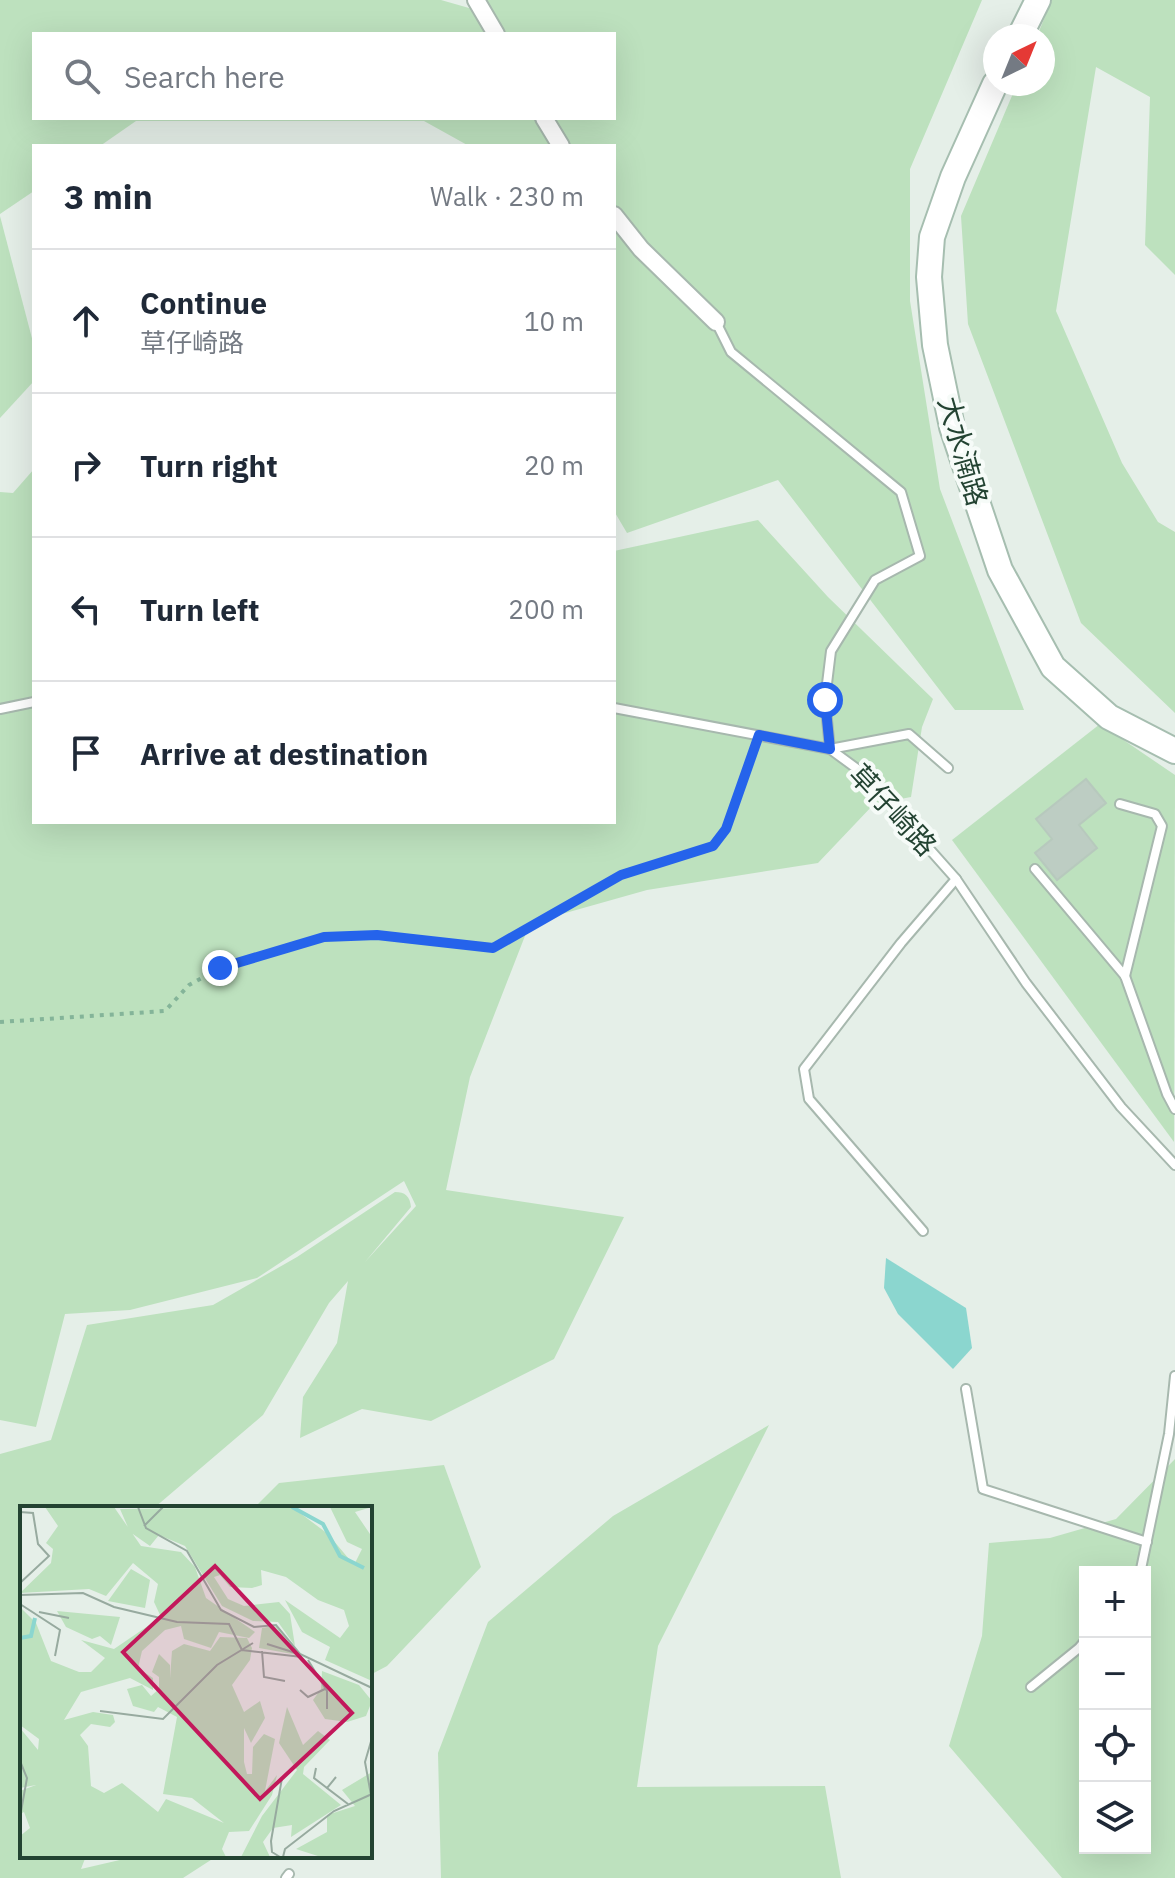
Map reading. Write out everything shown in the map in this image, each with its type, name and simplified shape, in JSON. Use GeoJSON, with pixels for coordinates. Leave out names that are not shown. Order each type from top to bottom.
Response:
{"type":"FeatureCollection","features":[{"type":"Feature","properties":{"kind":"street"},"geometry":{"type":"LineString","coordinates":[[476,0],[495,32]]}},
{"type":"Feature","properties":{"kind":"street"},"geometry":{"type":"LineString","coordinates":[[1026,24],[1038,0]]}},
{"type":"Feature","properties":{"kind":"street","name":"大水湳路"},"geometry":{"type":"LineString","coordinates":[[990,96],[953,177],[932,237],[929,277],[935,345],[952,427],[1000,570],[1053,667],[1109,717],[1175,751]]}},
{"type":"Feature","properties":{"kind":"street"},"geometry":{"type":"LineString","coordinates":[[545,120],[560,144]]}},
{"type":"Feature","properties":{"kind":"street","name":"草仔崎路"},"geometry":{"type":"LineString","coordinates":[[616,218],[641,249],[716,322]]}},
{"type":"Feature","properties":{"kind":"lane","name":"草仔崎路"},"geometry":{"type":"LineString","coordinates":[[716,322],[731,352],[901,492],[920,556],[875,580],[831,651],[825,700],[830,749],[860,771],[956,879],[1035,995],[1121,1107],[1175,1165]]}},
{"type":"Feature","properties":{"kind":"lane"},"geometry":{"type":"LineString","coordinates":[[0,709],[32,702]]}},
{"type":"Feature","properties":{"kind":"lane"},"geometry":{"type":"LineString","coordinates":[[616,708],[830,749],[909,734],[948,768]]}},
{"type":"Feature","properties":{"kind":"lane"},"geometry":{"type":"LineString","coordinates":[[1120,804],[1155,814],[1162,826],[1125,976]]}},
{"type":"Feature","properties":{"kind":"lane"},"geometry":{"type":"LineString","coordinates":[[1035,869],[1125,976],[1175,1109]]}},
{"type":"Feature","properties":{"kind":"lane"},"geometry":{"type":"LineString","coordinates":[[923,1231],[809,1099],[804,1069],[901,943],[956,879]]}},
{"type":"Feature","properties":{"kind":"lane"},"geometry":{"type":"LineString","coordinates":[[1142,1566],[1169,1434],[1175,1376]]}},
{"type":"Feature","properties":{"kind":"lane"},"geometry":{"type":"LineString","coordinates":[[966,1389],[983,1489],[1147,1542]]}},
{"type":"Feature","properties":{"kind":"lane"},"geometry":{"type":"LineString","coordinates":[[1031,1687],[1079,1648]]}},
{"type":"Feature","properties":{"kind":"path"},"geometry":{"type":"LineString","coordinates":[[0,1022],[165,1011],[189,985],[220,968],[324,937],[377,935],[493,948],[621,875],[713,846],[726,829],[759,735]]}},
{"type":"Feature","properties":{"kind":"green space"},"geometry":{"type":"Polygon","coordinates":[[[0,0],[441,0],[483,12],[487,0],[982,0],[910,169],[910,301],[940,489],[1024,710],[955,710],[778,480],[627,533],[616,514],[616,144],[465,144],[424,121],[136,121],[103,144],[32,144],[32,192],[0,214],[0,0]]]}},
{"type":"Feature","properties":{"kind":"green space"},"geometry":{"type":"Polygon","coordinates":[[[1052,0],[1175,0],[1175,275],[1145,245],[1150,97],[1096,67],[1056,311],[1122,463],[1158,522],[1175,532],[1175,713],[1081,623],[968,324],[961,216],[1012,96],[1055,96],[1055,24],[1042,24],[1052,0]]]}},
{"type":"Feature","properties":{"kind":"green space"},"geometry":{"type":"Polygon","coordinates":[[[0,216],[32,338],[32,383],[0,418],[0,216]]]}},
{"type":"Feature","properties":{"kind":"green space"},"geometry":{"type":"Polygon","coordinates":[[[32,471],[32,824],[616,824],[616,551],[758,520],[828,597],[933,699],[922,727],[911,797],[874,804],[818,863],[647,890],[530,923],[470,1077],[446,1190],[624,1217],[554,1359],[431,1421],[362,1409],[300,1438],[303,1397],[337,1343],[348,1281],[329,1303],[263,1415],[156,1506],[20,1506],[20,1858],[85,1858],[81,1869],[128,1858],[214,1858],[183,1878],[0,1878],[0,1454],[51,1440],[87,1325],[213,1305],[297,1257],[395,1192],[404,1194],[411,1207],[365,1262],[416,1206],[404,1181],[257,1278],[130,1310],[65,1314],[36,1427],[0,1420],[0,492],[13,493],[32,471]]]}},
{"type":"Feature","properties":{"kind":"green space"},"geometry":{"type":"Polygon","coordinates":[[[1100,724],[1175,775],[1174,1142],[952,840],[1100,724]]]}},
{"type":"Feature","properties":{"kind":"green space"},"geometry":{"type":"Polygon","coordinates":[[[769,1425],[658,1646],[637,1787],[825,1786],[841,1878],[441,1878],[438,1753],[488,1622],[613,1516],[769,1425]]]}},
{"type":"Feature","properties":{"kind":"green space"},"geometry":{"type":"Polygon","coordinates":[[[1175,1459],[1175,1878],[1062,1878],[949,1746],[982,1636],[989,1543],[1050,1538],[1116,1519],[1175,1459]]]}},
{"type":"Feature","properties":{"kind":"green space"},"geometry":{"type":"Polygon","coordinates":[[[444,1465],[481,1567],[387,1666],[372,1674],[372,1506],[256,1506],[279,1483],[444,1465]]]}},
{"type":"Feature","properties":{"kind":"water"},"geometry":{"type":"Polygon","coordinates":[[[886,1258],[966,1308],[972,1348],[953,1369],[898,1314],[884,1288],[886,1258]]]}},
{"type":"Feature","properties":{"kind":"building"},"geometry":{"type":"Polygon","coordinates":[[[1086,779],[1106,803],[1079,825],[1097,848],[1057,880],[1035,853],[1052,839],[1036,819],[1086,779]]]}},
{"type":"Feature","properties":{"kind":"route"},"geometry":{"type":"LineString","coordinates":[[220,968],[324,937],[377,935],[493,948],[621,875],[713,846],[726,829],[759,735],[830,749],[825,700]]}}]}
